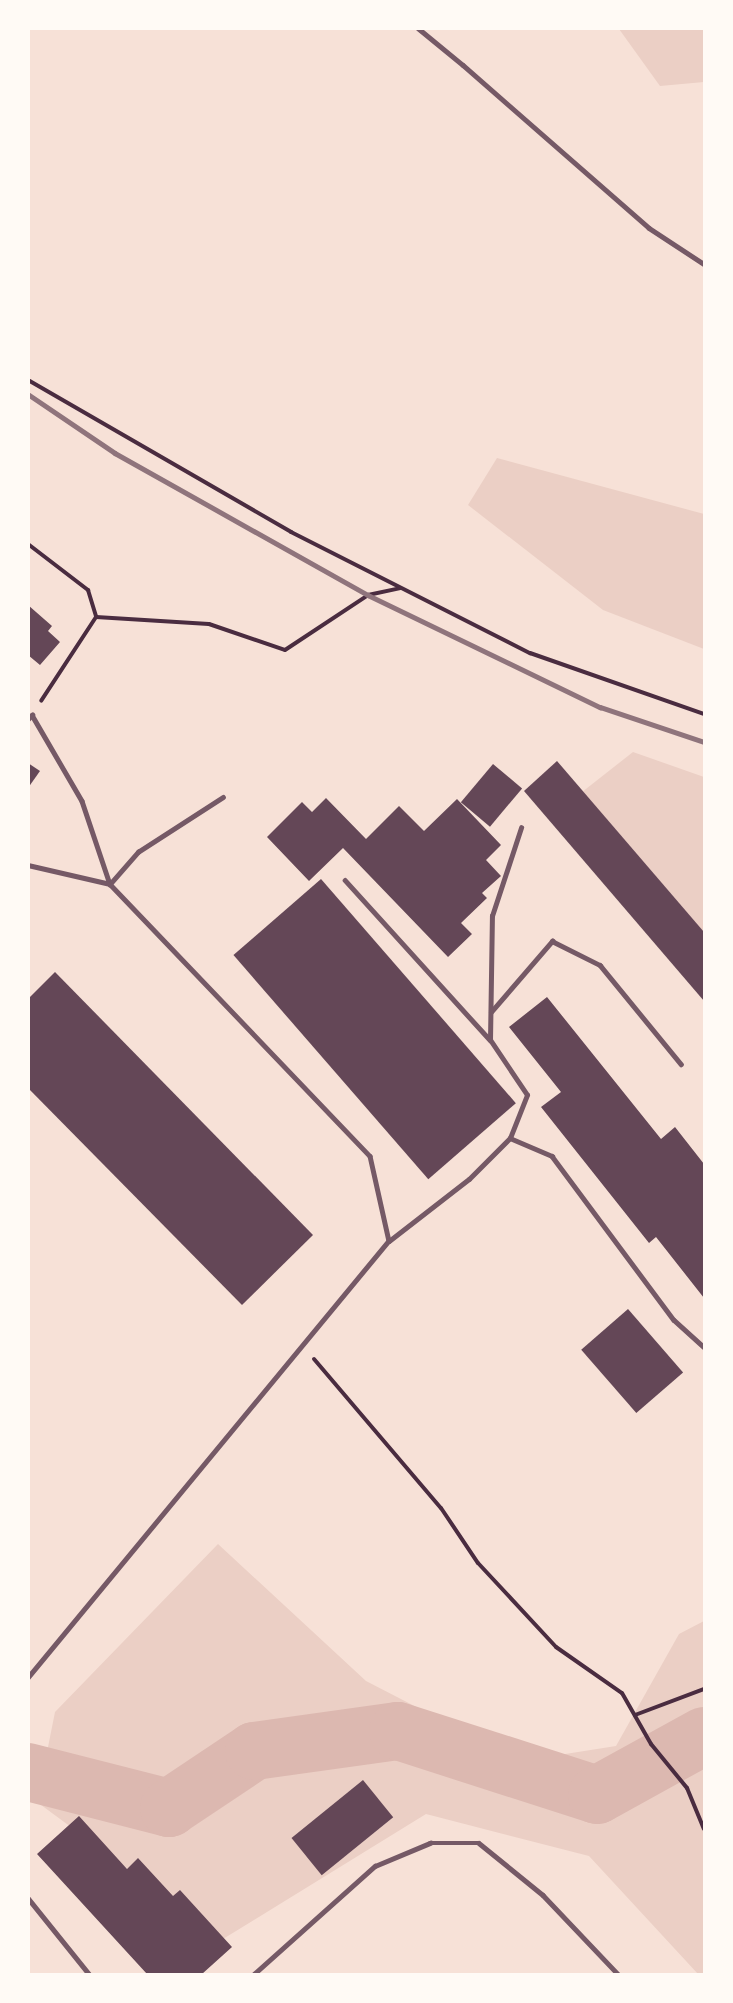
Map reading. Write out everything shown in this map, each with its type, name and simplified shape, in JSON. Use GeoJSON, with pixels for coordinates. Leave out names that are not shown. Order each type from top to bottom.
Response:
{"type":"FeatureCollection","features":[{"type":"Feature","properties":{"kind":"lane"},"geometry":{"type":"LineString","coordinates":[[418,28],[649,228],[705,264]]}},
{"type":"Feature","properties":{"kind":"lane"},"geometry":{"type":"LineString","coordinates":[[30,717],[82,801],[110,884],[370,1156],[388,1241]]}},
{"type":"Feature","properties":{"kind":"lane"},"geometry":{"type":"LineString","coordinates":[[110,884],[138,852],[223,797]]}},
{"type":"Feature","properties":{"kind":"lane"},"geometry":{"type":"LineString","coordinates":[[490,1040],[492,916],[521,828]]}},
{"type":"Feature","properties":{"kind":"lane"},"geometry":{"type":"LineString","coordinates":[[28,865],[110,884]]}},
{"type":"Feature","properties":{"kind":"lane"},"geometry":{"type":"LineString","coordinates":[[28,1678],[388,1241],[469,1179],[510,1137],[527,1095],[490,1040],[345,880]]}},
{"type":"Feature","properties":{"kind":"lane"},"geometry":{"type":"LineString","coordinates":[[491,1012],[552,941],[600,965],[681,1064]]}},
{"type":"Feature","properties":{"kind":"lane"},"geometry":{"type":"LineString","coordinates":[[510,1137],[552,1156],[674,1320],[705,1347]]}},
{"type":"Feature","properties":{"kind":"lane"},"geometry":{"type":"LineString","coordinates":[[254,1974],[375,1866],[430,1843],[479,1843],[543,1895],[618,1974]]}},
{"type":"Feature","properties":{"kind":"lane"},"geometry":{"type":"LineString","coordinates":[[28,1898],[89,1974]]}},
{"type":"Feature","properties":{"kind":"path"},"geometry":{"type":"LineString","coordinates":[[28,380],[291,532],[530,653],[705,714]]}},
{"type":"Feature","properties":{"kind":"path"},"geometry":{"type":"LineString","coordinates":[[28,544],[88,590],[96,617],[30,717]]}},
{"type":"Feature","properties":{"kind":"path"},"geometry":{"type":"LineString","coordinates":[[96,617],[209,624],[285,650],[368,595],[400,588]]}},
{"type":"Feature","properties":{"kind":"path"},"geometry":{"type":"LineString","coordinates":[[302,1346],[441,1508],[478,1563],[556,1647],[622,1693],[651,1744],[687,1788],[705,1829]]}},
{"type":"Feature","properties":{"kind":"path"},"geometry":{"type":"LineString","coordinates":[[635,1715],[705,1689]]}},
{"type":"Feature","properties":{"kind":"shaded area"},"geometry":{"type":"Polygon","coordinates":[[[619,29],[704,29],[704,82],[660,86],[619,29]]]}},
{"type":"Feature","properties":{"kind":"shaded area"},"geometry":{"type":"Polygon","coordinates":[[[497,458],[704,514],[704,649],[603,610],[468,505],[497,458]]]}},
{"type":"Feature","properties":{"kind":"shaded area"},"geometry":{"type":"Polygon","coordinates":[[[633,752],[704,777],[704,950],[577,796],[633,752]]]}},
{"type":"Feature","properties":{"kind":"shaded area"},"geometry":{"type":"Polygon","coordinates":[[[218,1544],[366,1681],[521,1761],[616,1746],[679,1634],[704,1621],[704,1974],[698,1974],[589,1856],[426,1814],[223,1939],[37,1802],[55,1712],[218,1544]]]}},
{"type":"Feature","properties":{"kind":"building"},"geometry":{"type":"Polygon","coordinates":[[[28,605],[52,626],[48,631],[60,642],[40,665],[28,655],[28,605]]]}},
{"type":"Feature","properties":{"kind":"building"},"geometry":{"type":"Polygon","coordinates":[[[557,761],[704,932],[704,1001],[524,791],[557,761]]]}},
{"type":"Feature","properties":{"kind":"building"},"geometry":{"type":"Polygon","coordinates":[[[28,763],[40,771],[28,788],[28,763]]]}},
{"type":"Feature","properties":{"kind":"building"},"geometry":{"type":"Polygon","coordinates":[[[493,764],[522,788],[490,827],[461,802],[493,764]]]}},
{"type":"Feature","properties":{"kind":"building"},"geometry":{"type":"Polygon","coordinates":[[[326,798],[366,839],[399,806],[424,831],[457,799],[501,845],[486,860],[501,876],[482,893],[487,898],[461,923],[472,934],[448,957],[343,848],[309,881],[267,837],[302,802],[312,812],[326,798]]]}},
{"type":"Feature","properties":{"kind":"building"},"geometry":{"type":"Polygon","coordinates":[[[321,879],[516,1103],[428,1179],[233,955],[321,879]]]}},
{"type":"Feature","properties":{"kind":"building"},"geometry":{"type":"Polygon","coordinates":[[[55,972],[313,1235],[242,1305],[28,1088],[28,999],[55,972]]]}},
{"type":"Feature","properties":{"kind":"building"},"geometry":{"type":"Polygon","coordinates":[[[547,997],[661,1139],[675,1127],[704,1164],[704,1298],[656,1237],[649,1243],[541,1107],[561,1092],[509,1027],[547,997]]]}},
{"type":"Feature","properties":{"kind":"building"},"geometry":{"type":"Polygon","coordinates":[[[628,1309],[683,1372],[636,1413],[581,1350],[628,1309]]]}},
{"type":"Feature","properties":{"kind":"building"},"geometry":{"type":"Polygon","coordinates":[[[363,1780],[393,1817],[322,1875],[292,1838],[363,1780]]]}},
{"type":"Feature","properties":{"kind":"building"},"geometry":{"type":"Polygon","coordinates":[[[79,1816],[127,1869],[138,1858],[173,1896],[180,1890],[232,1947],[202,1974],[147,1974],[37,1854],[79,1816]]]}},
{"type":"Feature","properties":{"kind":"waterway"},"geometry":{"type":"LineString","coordinates":[[28,1772],[169,1808],[254,1751],[398,1731],[597,1795],[704,1736]]}},
{"type":"Feature","properties":{"kind":"railway"},"geometry":{"type":"LineString","coordinates":[[28,394],[115,453],[368,595],[600,707],[704,742]]}}]}
